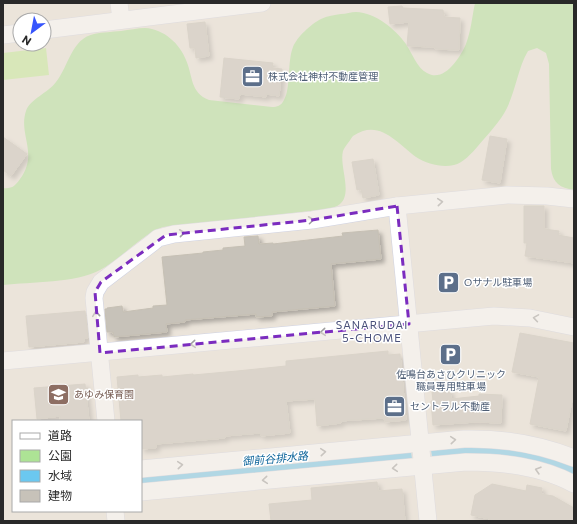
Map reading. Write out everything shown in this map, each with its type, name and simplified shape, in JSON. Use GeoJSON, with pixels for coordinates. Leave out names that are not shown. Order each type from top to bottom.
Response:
{"type":"FeatureCollection","features":[{"type":"Feature","properties":{"kind":"street"},"geometry":{"type":"LineString","coordinates":[[119,3],[121,20]]}},
{"type":"Feature","properties":{"kind":"street"},"geometry":{"type":"LineString","coordinates":[[52,29],[262,3]]}},
{"type":"Feature","properties":{"kind":"street"},"geometry":{"type":"LineString","coordinates":[[106,420],[94,298],[97,287],[101,282],[158,238],[174,234],[312,220],[398,206],[507,195],[547,196],[574,200]]}},
{"type":"Feature","properties":{"kind":"street"},"geometry":{"type":"LineString","coordinates":[[398,206],[428,521]]}},
{"type":"Feature","properties":{"kind":"street"},"geometry":{"type":"LineString","coordinates":[[3,362],[494,316],[512,316],[548,320],[574,327]]}},
{"type":"Feature","properties":{"kind":"street"},"geometry":{"type":"LineString","coordinates":[[142,469],[488,438],[535,445],[574,458]]}},
{"type":"Feature","properties":{"kind":"street"},"geometry":{"type":"LineString","coordinates":[[142,492],[466,462],[509,464],[551,474],[574,484]]}},
{"type":"Feature","properties":{"kind":"highlighted area"},"geometry":{"type":"Polygon","coordinates":[[[397,206],[409,324],[100,353],[95,292],[101,282],[166,235],[312,220],[397,206]]]}},
{"type":"Feature","properties":{"kind":"green space"},"geometry":{"type":"Polygon","coordinates":[[[475,3],[574,3],[574,190],[561,186],[553,178],[551,169],[549,64],[546,53],[537,48],[528,51],[519,71],[510,101],[501,118],[473,152],[457,164],[440,166],[425,162],[416,157],[387,134],[371,130],[362,131],[353,136],[343,151],[342,157],[346,186],[344,199],[337,206],[311,211],[163,227],[146,236],[108,265],[90,274],[66,280],[3,285],[3,188],[9,188],[15,185],[25,170],[28,161],[24,128],[26,111],[35,99],[53,86],[75,47],[86,37],[97,33],[142,28],[159,31],[170,38],[180,48],[186,60],[195,88],[203,97],[209,100],[274,107],[282,104],[288,89],[291,53],[295,43],[305,31],[321,19],[354,12],[371,15],[396,33],[406,44],[423,71],[433,75],[439,75],[451,68],[460,56],[466,44],[475,3]]]}},
{"type":"Feature","properties":{"kind":"green space"},"geometry":{"type":"Polygon","coordinates":[[[46,52],[49,75],[3,80],[3,53],[46,52]]]}},
{"type":"Feature","properties":{"kind":"water"},"geometry":{"type":"Polygon","coordinates":[[[465,447],[511,448],[556,459],[574,467],[574,475],[536,461],[518,457],[469,455],[432,457],[431,450],[465,447]]]}},
{"type":"Feature","properties":{"kind":"water"},"geometry":{"type":"Polygon","coordinates":[[[411,451],[412,459],[142,484],[142,477],[411,451]]]}},
{"type":"Feature","properties":{"kind":"building"},"geometry":{"type":"Polygon","coordinates":[[[402,6],[403,8],[443,10],[444,17],[460,18],[459,50],[407,46],[409,22],[390,24],[388,7],[402,6]]]}},
{"type":"Feature","properties":{"kind":"building"},"geometry":{"type":"Polygon","coordinates":[[[205,22],[209,56],[196,58],[195,48],[190,48],[187,24],[205,22]]]}},
{"type":"Feature","properties":{"kind":"building"},"geometry":{"type":"Polygon","coordinates":[[[224,58],[273,63],[272,68],[282,69],[279,96],[266,94],[266,97],[240,94],[239,99],[220,97],[224,58]]]}},
{"type":"Feature","properties":{"kind":"building"},"geometry":{"type":"Polygon","coordinates":[[[490,136],[507,139],[500,183],[482,180],[490,136]]]}},
{"type":"Feature","properties":{"kind":"building"},"geometry":{"type":"Polygon","coordinates":[[[3,137],[27,154],[11,176],[3,170],[3,137]]]}},
{"type":"Feature","properties":{"kind":"building"},"geometry":{"type":"Polygon","coordinates":[[[373,159],[379,195],[363,198],[361,189],[357,190],[352,162],[373,159]]]}},
{"type":"Feature","properties":{"kind":"building"},"geometry":{"type":"Polygon","coordinates":[[[524,206],[544,206],[544,229],[559,231],[558,235],[574,238],[574,263],[525,256],[527,243],[524,243],[524,206]]]}},
{"type":"Feature","properties":{"kind":"building"},"geometry":{"type":"Polygon","coordinates":[[[378,230],[381,259],[331,264],[335,306],[272,312],[272,316],[256,317],[256,314],[185,320],[185,322],[166,324],[167,332],[114,337],[113,332],[107,332],[105,309],[107,308],[122,306],[123,312],[153,308],[153,306],[167,305],[162,257],[203,253],[223,250],[223,248],[245,246],[244,237],[258,236],[259,244],[273,244],[343,236],[342,233],[378,230]]]}},
{"type":"Feature","properties":{"kind":"building"},"geometry":{"type":"Polygon","coordinates":[[[85,311],[88,338],[84,338],[84,342],[29,347],[26,316],[85,311]]]}},
{"type":"Feature","properties":{"kind":"building"},"geometry":{"type":"Polygon","coordinates":[[[520,333],[574,343],[574,390],[566,431],[530,424],[539,377],[512,372],[520,333]]]}},
{"type":"Feature","properties":{"kind":"building"},"geometry":{"type":"Polygon","coordinates":[[[388,351],[388,355],[400,354],[406,420],[385,422],[384,418],[340,421],[341,423],[317,426],[315,399],[286,401],[290,433],[261,436],[260,433],[225,436],[225,438],[156,444],[156,448],[142,449],[142,420],[121,420],[117,377],[162,375],[162,377],[237,371],[286,366],[286,361],[388,351]]]}},
{"type":"Feature","properties":{"kind":"building"},"geometry":{"type":"Polygon","coordinates":[[[85,384],[89,420],[60,420],[60,416],[37,419],[34,388],[85,384]]]}},
{"type":"Feature","properties":{"kind":"building"},"geometry":{"type":"Polygon","coordinates":[[[450,390],[451,399],[479,396],[479,394],[502,395],[501,423],[476,422],[433,425],[431,401],[433,401],[432,392],[450,390]]]}},
{"type":"Feature","properties":{"kind":"building"},"geometry":{"type":"Polygon","coordinates":[[[377,482],[378,491],[402,489],[405,521],[271,521],[269,504],[312,500],[311,488],[377,482]]]}},
{"type":"Feature","properties":{"kind":"building"},"geometry":{"type":"Polygon","coordinates":[[[492,484],[526,491],[527,485],[542,488],[541,494],[553,496],[574,508],[574,521],[489,521],[490,519],[471,515],[475,495],[492,484]]]}},
{"type":"Feature","properties":{"kind":"place","name":"株式会社神村不動産管理"},"geometry":{"type":"Point","coordinates":[252,76]}},
{"type":"Feature","properties":{"kind":"place","name":"Oサナル駐車場"},"geometry":{"type":"Point","coordinates":[449,282]}},
{"type":"Feature","properties":{"kind":"place","name":"佐鳴台あさひクリニック 職員専用駐車場"},"geometry":{"type":"Point","coordinates":[451,354]}},
{"type":"Feature","properties":{"kind":"place","name":"あゆみ保育園"},"geometry":{"type":"Point","coordinates":[59,394]}},
{"type":"Feature","properties":{"kind":"place","name":"セントラル不動産"},"geometry":{"type":"Point","coordinates":[394,406]}},
{"type":"Feature","properties":{"kind":"district","name":"SANARUDAI 5-CHOME"},"geometry":{"type":"Point","coordinates":[372,330]}},
{"type":"Feature","properties":{"kind":"water label","name":"御前谷排水路"},"geometry":{"type":"Point","coordinates":[275,458]}}]}
